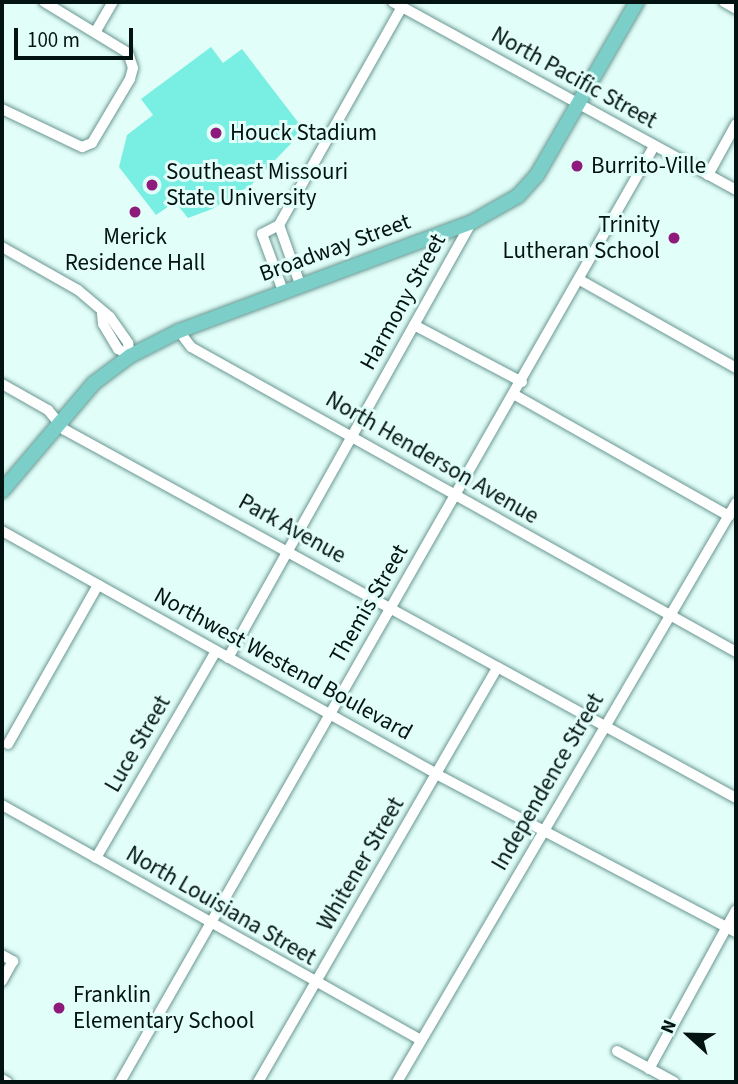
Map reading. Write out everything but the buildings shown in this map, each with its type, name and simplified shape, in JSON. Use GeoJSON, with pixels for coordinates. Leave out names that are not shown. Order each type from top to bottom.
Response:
{"type":"FeatureCollection","features":[{"type":"Feature","properties":{"kind":"main road","name":"Broadway Street"},"geometry":{"type":"LineString","coordinates":[[2,491],[58,421],[94,383],[130,356],[179,331],[472,222],[524,189],[578,105],[637,2]]}},
{"type":"Feature","properties":{"kind":"street"},"geometry":{"type":"LineString","coordinates":[[2,110],[71,145],[92,143],[133,68],[128,53],[96,31],[44,2]]}},
{"type":"Feature","properties":{"kind":"street"},"geometry":{"type":"LineString","coordinates":[[96,31],[113,2]]}},
{"type":"Feature","properties":{"kind":"street"},"geometry":{"type":"LineString","coordinates":[[414,13],[420,2]]}},
{"type":"Feature","properties":{"kind":"street"},"geometry":{"type":"LineString","coordinates":[[724,2],[736,9]]}},
{"type":"Feature","properties":{"kind":"street"},"geometry":{"type":"LineString","coordinates":[[283,291],[262,234],[279,225],[398,4]]}},
{"type":"Feature","properties":{"kind":"street","name":"North Pacific Street"},"geometry":{"type":"LineString","coordinates":[[398,4],[736,190]]}},
{"type":"Feature","properties":{"kind":"street"},"geometry":{"type":"LineString","coordinates":[[708,175],[736,124]]}},
{"type":"Feature","properties":{"kind":"street","name":"Themis Street"},"geometry":{"type":"LineString","coordinates":[[120,1082],[515,395],[654,146]]}},
{"type":"Feature","properties":{"kind":"street","name":"Harmony Street"},"geometry":{"type":"LineString","coordinates":[[228,658],[472,222]]}},
{"type":"Feature","properties":{"kind":"street"},"geometry":{"type":"LineString","coordinates":[[279,225],[300,284]]}},
{"type":"Feature","properties":{"kind":"street"},"geometry":{"type":"LineString","coordinates":[[2,247],[78,290],[102,314],[103,324],[118,349],[130,356]]}},
{"type":"Feature","properties":{"kind":"street"},"geometry":{"type":"LineString","coordinates":[[580,280],[736,368]]}},
{"type":"Feature","properties":{"kind":"street"},"geometry":{"type":"LineString","coordinates":[[414,325],[522,382]]}},
{"type":"Feature","properties":{"kind":"street","name":"North Henderson Avenue"},"geometry":{"type":"LineString","coordinates":[[179,331],[191,346],[736,652]]}},
{"type":"Feature","properties":{"kind":"street","name":"Park Avenue"},"geometry":{"type":"LineString","coordinates":[[2,384],[48,410],[65,430],[736,798]]}},
{"type":"Feature","properties":{"kind":"street"},"geometry":{"type":"LineString","coordinates":[[515,395],[734,509]]}},
{"type":"Feature","properties":{"kind":"street","name":"Independence Street"},"geometry":{"type":"LineString","coordinates":[[397,1082],[734,509]]}},
{"type":"Feature","properties":{"kind":"street","name":"Northwest Westend Boulevard"},"geometry":{"type":"LineString","coordinates":[[2,531],[438,775],[731,930],[736,940]]}},
{"type":"Feature","properties":{"kind":"street"},"geometry":{"type":"LineString","coordinates":[[8,744],[99,585]]}},
{"type":"Feature","properties":{"kind":"street","name":"Luce Street"},"geometry":{"type":"LineString","coordinates":[[96,858],[216,652]]}},
{"type":"Feature","properties":{"kind":"street","name":"Whitener Street"},"geometry":{"type":"LineString","coordinates":[[258,1082],[438,775],[498,667]]}},
{"type":"Feature","properties":{"kind":"street","name":"North Louisiana Street"},"geometry":{"type":"LineString","coordinates":[[2,806],[315,984],[421,1040]]}},
{"type":"Feature","properties":{"kind":"street"},"geometry":{"type":"LineString","coordinates":[[649,1069],[731,930],[736,910]]}},
{"type":"Feature","properties":{"kind":"street"},"geometry":{"type":"LineString","coordinates":[[2,955],[13,961],[2,981]]}},
{"type":"Feature","properties":{"kind":"street"},"geometry":{"type":"LineString","coordinates":[[617,1051],[674,1082]]}},
{"type":"Feature","properties":{"kind":"street"},"geometry":{"type":"LineString","coordinates":[[2,1080],[7,1082]]}},
{"type":"Feature","properties":{"kind":"shaded area","name":"Houck Stadium"},"geometry":{"type":"Polygon","coordinates":[[[211,47],[223,63],[242,49],[304,130],[251,185],[212,209],[188,218],[175,202],[156,215],[119,167],[127,135],[153,115],[141,99],[211,47]]]}},
{"type":"Feature","properties":{"kind":"place","name":"Houck Stadium"},"geometry":{"type":"Point","coordinates":[216,133]}},
{"type":"Feature","properties":{"kind":"place","name":"Burrito-Ville"},"geometry":{"type":"Point","coordinates":[577,166]}},
{"type":"Feature","properties":{"kind":"place","name":"Southeast Missouri State University"},"geometry":{"type":"Point","coordinates":[152,185]}},
{"type":"Feature","properties":{"kind":"place","name":"Merick Residence Hall"},"geometry":{"type":"Point","coordinates":[135,212]}},
{"type":"Feature","properties":{"kind":"place","name":"Trinity Lutheran School"},"geometry":{"type":"Point","coordinates":[674,238]}},
{"type":"Feature","properties":{"kind":"place","name":"Franklin Elementary School"},"geometry":{"type":"Point","coordinates":[59,1008]}}]}
